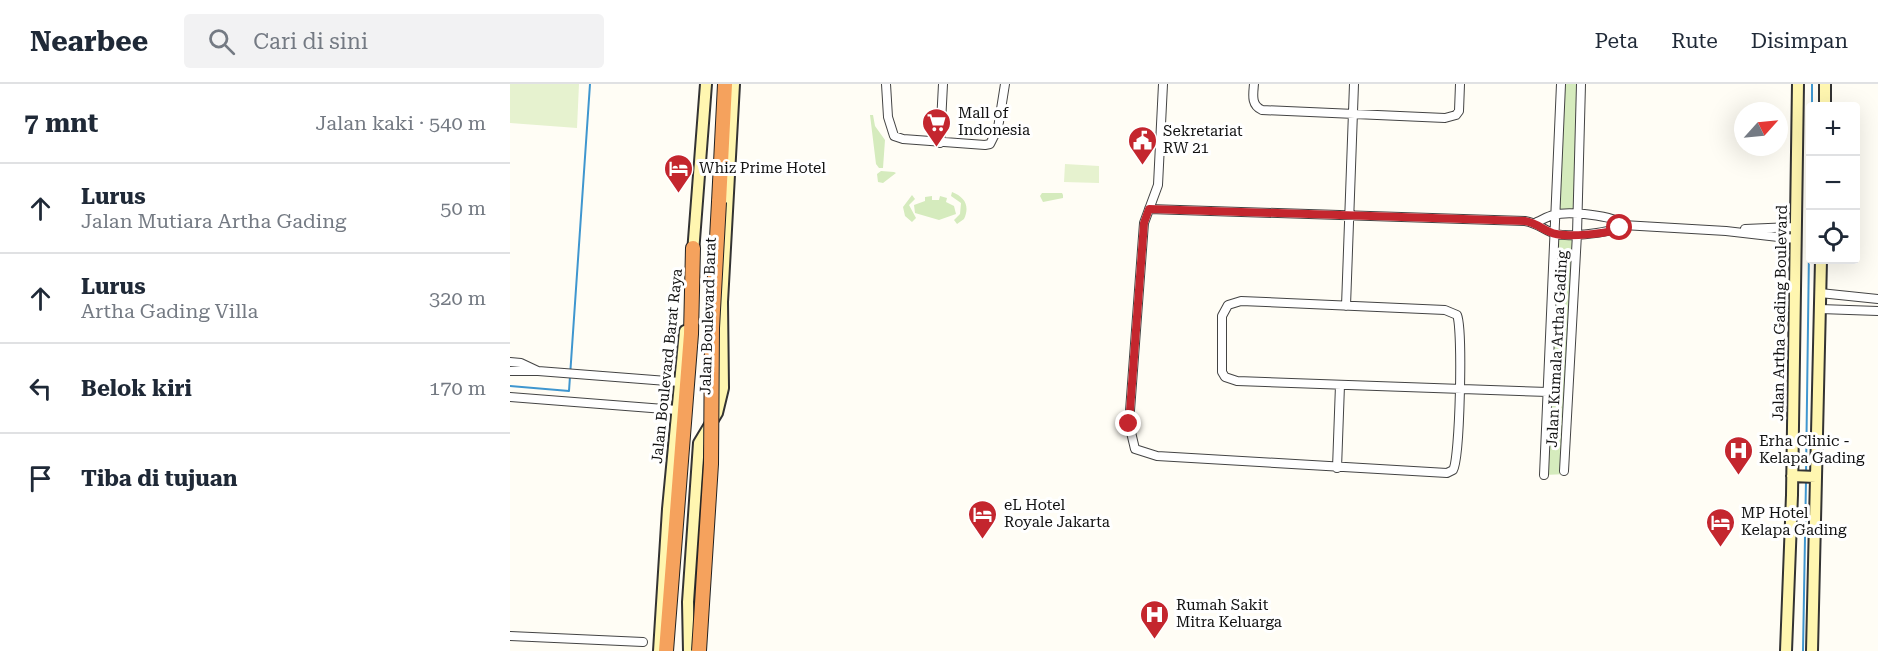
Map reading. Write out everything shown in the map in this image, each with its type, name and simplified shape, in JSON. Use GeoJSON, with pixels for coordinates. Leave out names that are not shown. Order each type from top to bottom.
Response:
{"type":"FeatureCollection","features":[{"type":"Feature","properties":{"kind":"highway"},"geometry":{"type":"LineString","coordinates":[[699,651],[711,464],[712,328],[725,84]]}},
{"type":"Feature","properties":{"kind":"highway"},"geometry":{"type":"LineString","coordinates":[[666,651],[691,334],[693,248]]}},
{"type":"Feature","properties":{"kind":"main road","name":"Jalan Boulevard Barat Raya"},"geometry":{"type":"LineString","coordinates":[[659,651],[677,410],[706,84]]}},
{"type":"Feature","properties":{"kind":"main road","name":"Jalan Boulevard Barat"},"geometry":{"type":"LineString","coordinates":[[689,651],[688,602],[699,443],[717,413],[723,388],[722,302],[734,84]]}},
{"type":"Feature","properties":{"kind":"main road","name":"Jalan Artha Gading Boulevard"},"geometry":{"type":"LineString","coordinates":[[1786,651],[1795,476],[1798,84]]}},
{"type":"Feature","properties":{"kind":"main road"},"geometry":{"type":"LineString","coordinates":[[1825,84],[1825,102]]}},
{"type":"Feature","properties":{"kind":"main road"},"geometry":{"type":"LineString","coordinates":[[1812,651],[1814,477],[1821,264]]}},
{"type":"Feature","properties":{"kind":"main road"},"geometry":{"type":"LineString","coordinates":[[1795,476],[1814,477]]}},
{"type":"Feature","properties":{"kind":"street"},"geometry":{"type":"LineString","coordinates":[[886,84],[888,117],[894,136],[940,143],[990,144],[998,128],[1005,84]]}},
{"type":"Feature","properties":{"kind":"street"},"geometry":{"type":"LineString","coordinates":[[940,143],[943,84]]}},
{"type":"Feature","properties":{"kind":"street"},"geometry":{"type":"LineString","coordinates":[[1163,84],[1158,185],[1144,223],[1129,424],[1135,449],[1157,456],[1337,468],[1447,473],[1453,470],[1457,456],[1459,390],[1461,327],[1457,315],[1445,310],[1240,301],[1228,305],[1222,316],[1221,366],[1225,377],[1237,381],[1459,390],[1548,392]]}},
{"type":"Feature","properties":{"kind":"street"},"geometry":{"type":"LineString","coordinates":[[1254,84],[1253,99],[1257,108],[1262,110],[1452,117],[1459,111],[1460,84]]}},
{"type":"Feature","properties":{"kind":"street"},"geometry":{"type":"LineString","coordinates":[[1346,306],[1354,84]]}},
{"type":"Feature","properties":{"kind":"street"},"geometry":{"type":"LineString","coordinates":[[1544,475],[1561,84]]}},
{"type":"Feature","properties":{"kind":"street","name":"Jalan Kumala Artha Gading"},"geometry":{"type":"LineString","coordinates":[[1564,471],[1577,234],[1581,84]]}},
{"type":"Feature","properties":{"kind":"street"},"geometry":{"type":"LineString","coordinates":[[1149,209],[1537,222],[1557,214],[1611,217],[1619,220],[1623,225]]}},
{"type":"Feature","properties":{"kind":"street"},"geometry":{"type":"LineString","coordinates":[[1537,222],[1556,234],[1610,232],[1623,225],[1726,231],[1796,239]]}},
{"type":"Feature","properties":{"kind":"street"},"geometry":{"type":"LineString","coordinates":[[1726,231],[1796,226]]}},
{"type":"Feature","properties":{"kind":"street"},"geometry":{"type":"LineString","coordinates":[[1820,293],[1878,299]]}},
{"type":"Feature","properties":{"kind":"street"},"geometry":{"type":"LineString","coordinates":[[1820,309],[1878,311]]}},
{"type":"Feature","properties":{"kind":"street"},"geometry":{"type":"LineString","coordinates":[[510,362],[521,363],[538,371]]}},
{"type":"Feature","properties":{"kind":"street"},"geometry":{"type":"LineString","coordinates":[[510,371],[558,372],[680,382]]}},
{"type":"Feature","properties":{"kind":"street"},"geometry":{"type":"LineString","coordinates":[[1337,468],[1340,385]]}},
{"type":"Feature","properties":{"kind":"street"},"geometry":{"type":"LineString","coordinates":[[510,397],[677,410]]}},
{"type":"Feature","properties":{"kind":"street"},"geometry":{"type":"LineString","coordinates":[[510,636],[643,642]]}},
{"type":"Feature","properties":{"kind":"green space"},"geometry":{"type":"Polygon","coordinates":[[[510,84],[579,84],[577,128],[510,123],[510,84]]]}},
{"type":"Feature","properties":{"kind":"green space"},"geometry":{"type":"Polygon","coordinates":[[[1560,84],[1582,84],[1577,215],[1555,214],[1560,84]]]}},
{"type":"Feature","properties":{"kind":"green space"},"geometry":{"type":"Polygon","coordinates":[[[870,115],[873,115],[875,126],[885,140],[883,168],[879,168],[876,164],[870,115]]]}},
{"type":"Feature","properties":{"kind":"green space"},"geometry":{"type":"Polygon","coordinates":[[[1065,164],[1099,166],[1099,183],[1064,182],[1065,164]]]}},
{"type":"Feature","properties":{"kind":"green space"},"geometry":{"type":"Polygon","coordinates":[[[881,171],[896,173],[883,183],[878,182],[877,174],[881,171]]]}},
{"type":"Feature","properties":{"kind":"green space"},"geometry":{"type":"Polygon","coordinates":[[[952,192],[963,199],[966,206],[964,219],[957,224],[954,220],[960,214],[961,203],[951,196],[952,192]]]}},
{"type":"Feature","properties":{"kind":"green space"},"geometry":{"type":"Polygon","coordinates":[[[1042,193],[1062,193],[1063,198],[1043,202],[1040,196],[1042,193]]]}},
{"type":"Feature","properties":{"kind":"green space"},"geometry":{"type":"Polygon","coordinates":[[[912,195],[915,199],[909,205],[916,218],[912,222],[905,216],[903,207],[912,195]]]}},
{"type":"Feature","properties":{"kind":"green space"},"geometry":{"type":"Polygon","coordinates":[[[932,196],[932,200],[939,200],[940,196],[947,198],[946,202],[954,206],[956,214],[939,220],[915,213],[914,205],[925,201],[925,197],[932,196]]]}},
{"type":"Feature","properties":{"kind":"green space"},"geometry":{"type":"Polygon","coordinates":[[[1556,234],[1577,234],[1567,474],[1544,475],[1556,234]]]}},
{"type":"Feature","properties":{"kind":"waterway"},"geometry":{"type":"LineString","coordinates":[[510,386],[569,391],[590,84]]}},
{"type":"Feature","properties":{"kind":"waterway"},"geometry":{"type":"LineString","coordinates":[[1812,84],[1812,102]]}},
{"type":"Feature","properties":{"kind":"waterway"},"geometry":{"type":"LineString","coordinates":[[1806,474],[1810,210]]}},
{"type":"Feature","properties":{"kind":"waterway"},"geometry":{"type":"LineString","coordinates":[[1803,651],[1806,480]]}},
{"type":"Feature","properties":{"kind":"place","name":"Mall of Indonesia"},"geometry":{"type":"Point","coordinates":[937,148]}},
{"type":"Feature","properties":{"kind":"place","name":"Sekretariat RW 21"},"geometry":{"type":"Point","coordinates":[1142,166]}},
{"type":"Feature","properties":{"kind":"place","name":"Whiz Prime Hotel"},"geometry":{"type":"Point","coordinates":[678,194]}},
{"type":"Feature","properties":{"kind":"place","name":"Erha Clinic - Kelapa Gading"},"geometry":{"type":"Point","coordinates":[1738,476]}},
{"type":"Feature","properties":{"kind":"place","name":"eL Hotel Royale Jakarta"},"geometry":{"type":"Point","coordinates":[983,540]}},
{"type":"Feature","properties":{"kind":"place","name":"MP Hotel Kelapa Gading"},"geometry":{"type":"Point","coordinates":[1720,548]}},
{"type":"Feature","properties":{"kind":"place","name":"Rumah Sakit Mitra Keluarga"},"geometry":{"type":"Point","coordinates":[1155,640]}},
{"type":"Feature","properties":{"kind":"route"},"geometry":{"type":"LineString","coordinates":[[1129,424],[1144,223],[1149,209],[1525,221],[1537,222],[1556,234],[1610,232],[1620,228]]}}]}
